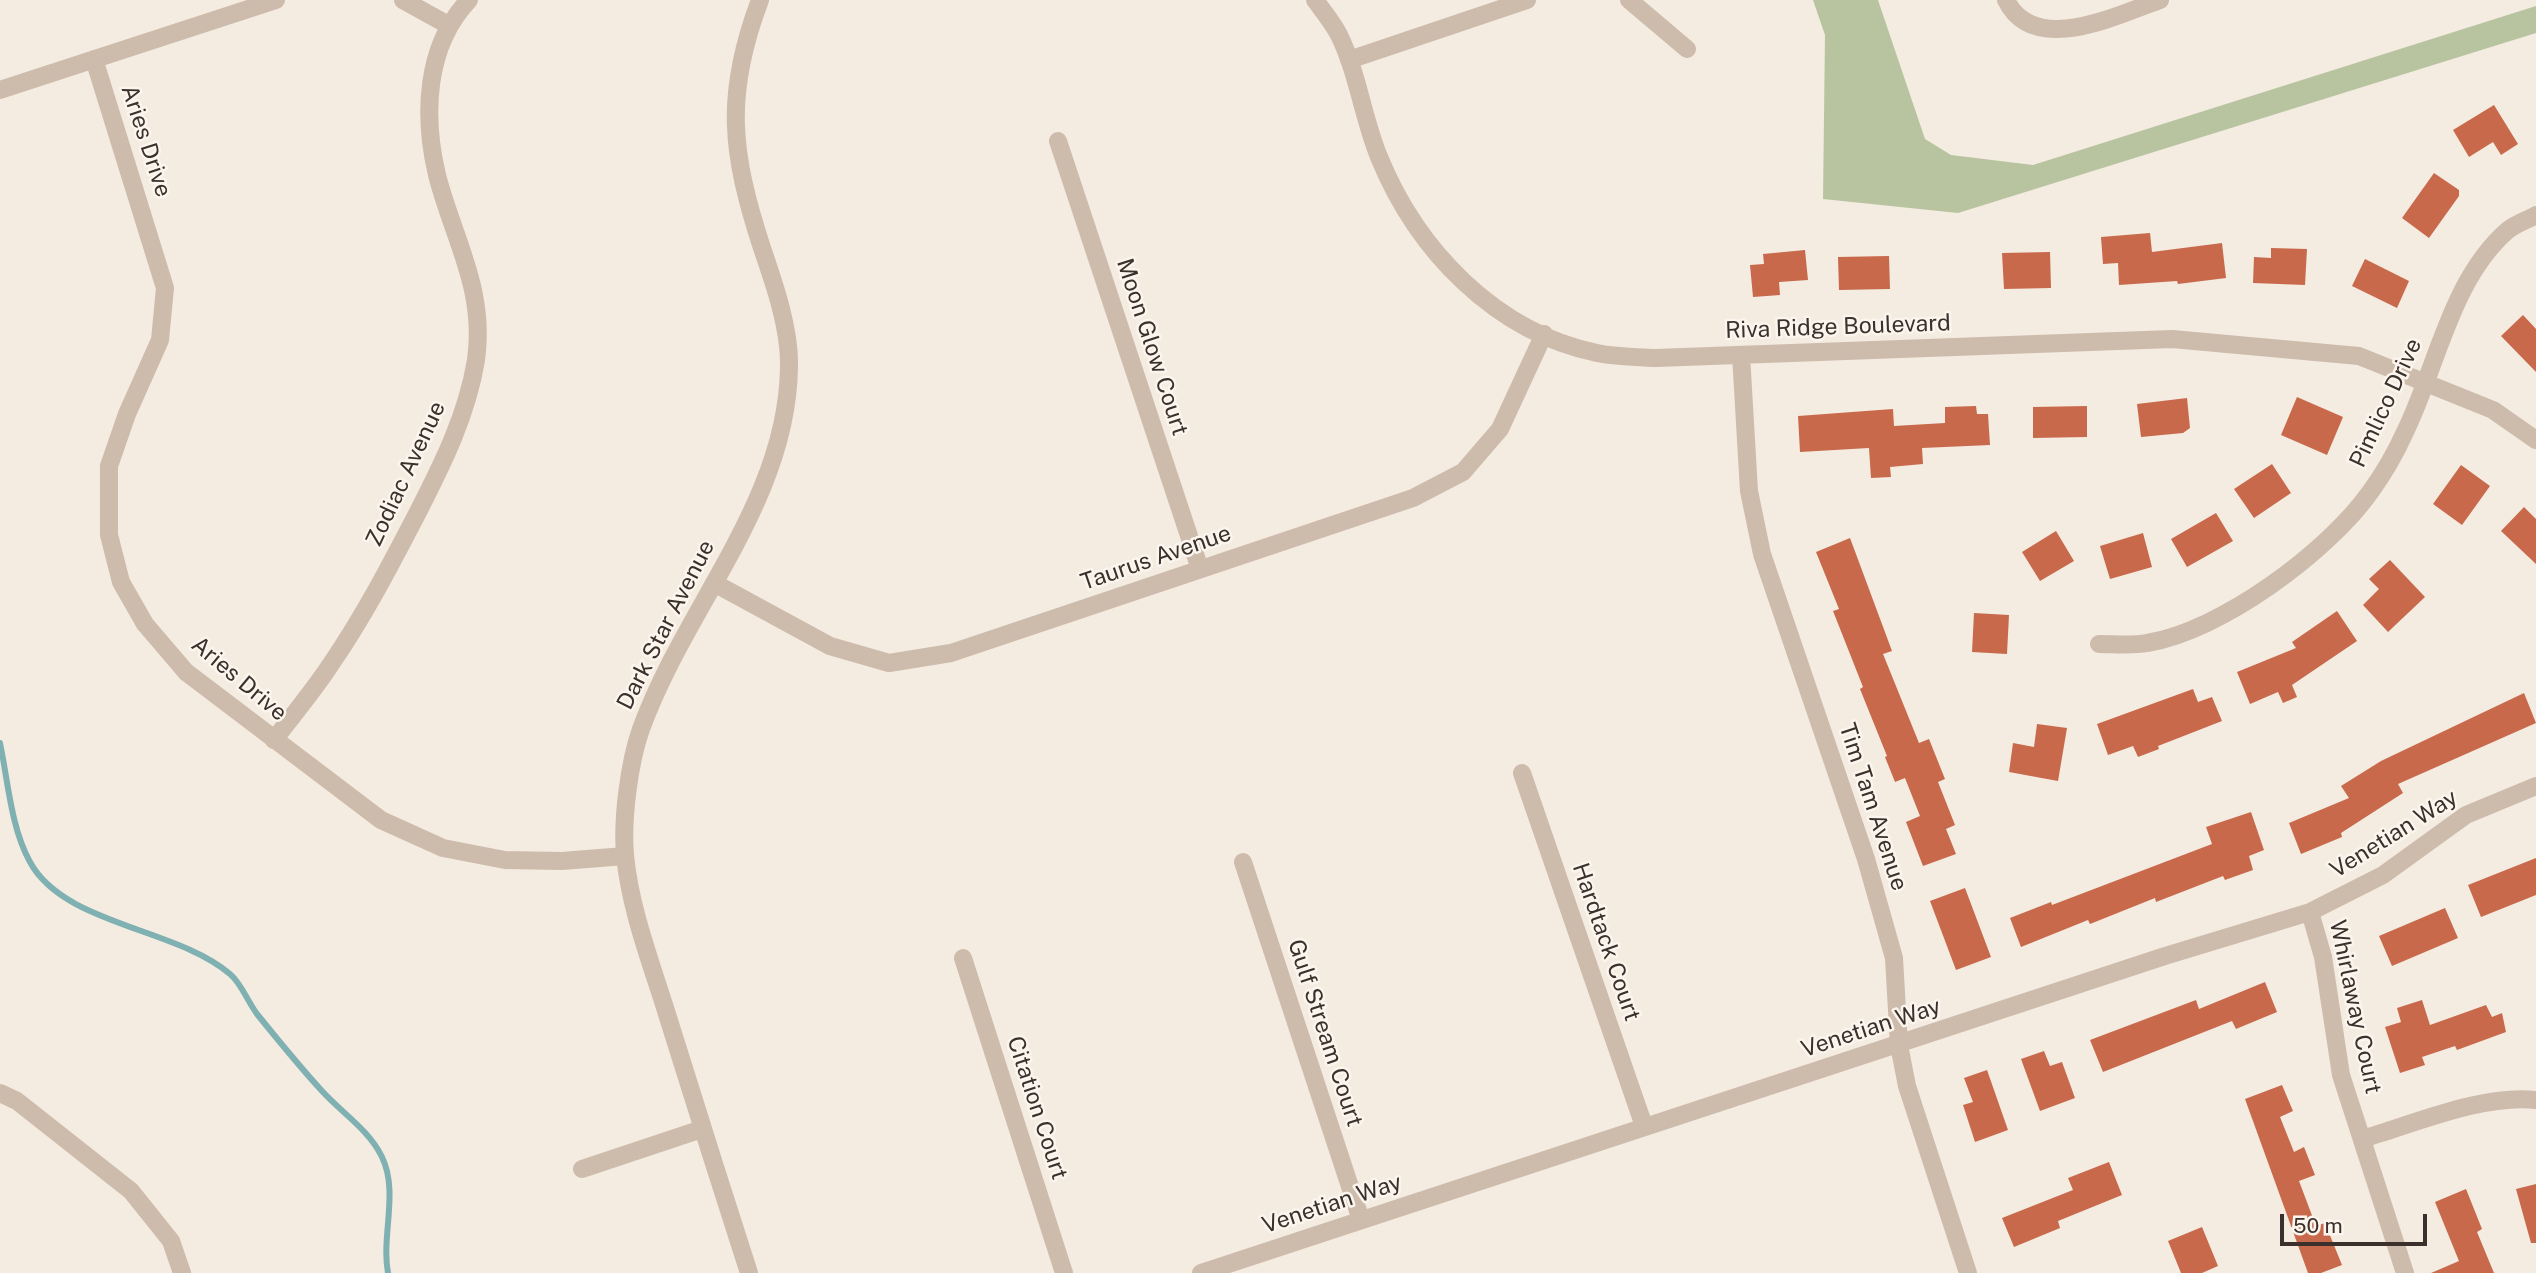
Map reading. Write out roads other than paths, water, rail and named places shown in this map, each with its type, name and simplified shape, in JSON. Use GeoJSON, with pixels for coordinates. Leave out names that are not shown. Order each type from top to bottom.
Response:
{"type":"FeatureCollection","features":[{"type":"Feature","properties":{"kind":"street"},"geometry":{"type":"LineString","coordinates":[[0,90],[276,0]]}},
{"type":"Feature","properties":{"kind":"street"},"geometry":{"type":"LineString","coordinates":[[403,0],[450,26]]}},
{"type":"Feature","properties":{"kind":"street","name":"Zodiac Avenue"},"geometry":{"type":"LineString","coordinates":[[274,740],[331,664],[379,588],[445,458],[466,405],[476,357],[475,300],[462,244],[438,175],[428,114],[435,61],[450,26],[469,0]]}},
{"type":"Feature","properties":{"kind":"street","name":"Dark Star Avenue"},"geometry":{"type":"LineString","coordinates":[[749,1273],[639,925],[625,856],[625,813],[639,733],[656,692],[757,499],[783,429],[790,363],[776,289],[747,200],[734,133],[737,76],[760,0]]}},
{"type":"Feature","properties":{"kind":"street","name":"Riva Ridge Boulevard"},"geometry":{"type":"LineString","coordinates":[[1315,0],[1338,33],[1379,157],[1410,220],[1457,277],[1489,303],[1544,334],[1608,354],[1656,358],[2172,339],[2358,356],[2427,381],[2493,410],[2536,440]]}},
{"type":"Feature","properties":{"kind":"street"},"geometry":{"type":"LineString","coordinates":[[1349,60],[1527,0]]}},
{"type":"Feature","properties":{"kind":"street"},"geometry":{"type":"LineString","coordinates":[[1629,0],[1687,50]]}},
{"type":"Feature","properties":{"kind":"street"},"geometry":{"type":"LineString","coordinates":[[2006,0],[2030,24],[2059,31],[2085,26],[2160,0]]}},
{"type":"Feature","properties":{"kind":"street","name":"Aries Drive"},"geometry":{"type":"LineString","coordinates":[[94,60],[165,288],[160,340],[127,414],[109,466],[109,536],[121,582],[145,624],[186,672],[381,820],[443,848],[505,860],[562,861],[625,856]]}},
{"type":"Feature","properties":{"kind":"street","name":"Moon Glow Court"},"geometry":{"type":"LineString","coordinates":[[1058,141],[1200,569]]}},
{"type":"Feature","properties":{"kind":"street","name":"Pimlico Drive"},"geometry":{"type":"LineString","coordinates":[[2099,645],[2147,643],[2200,625],[2267,590],[2323,543],[2371,492],[2405,433],[2460,297],[2482,260],[2509,229],[2536,215]]}},
{"type":"Feature","properties":{"kind":"street","name":"Taurus Avenue"},"geometry":{"type":"LineString","coordinates":[[714,583],[830,646],[889,663],[951,653],[1413,498],[1463,472],[1500,429],[1544,334]]}},
{"type":"Feature","properties":{"kind":"street","name":"Tim Tam Avenue"},"geometry":{"type":"LineString","coordinates":[[1741,355],[1749,491],[1762,554],[1870,871],[1894,958],[1899,1045],[1907,1086],[1968,1273]]}},
{"type":"Feature","properties":{"kind":"street","name":"Hardtack Court"},"geometry":{"type":"LineString","coordinates":[[1522,773],[1644,1126]]}},
{"type":"Feature","properties":{"kind":"street","name":"Venetian Way"},"geometry":{"type":"LineString","coordinates":[[1200,1273],[2165,956],[2310,912],[2383,874],[2466,815],[2536,786]]}},
{"type":"Feature","properties":{"kind":"street","name":"Gulf Stream Court"},"geometry":{"type":"LineString","coordinates":[[1243,862],[1362,1220]]}},
{"type":"Feature","properties":{"kind":"street","name":"Whirlaway Court"},"geometry":{"type":"LineString","coordinates":[[2310,912],[2323,957],[2341,1075],[2405,1273]]}},
{"type":"Feature","properties":{"kind":"street","name":"Citation Court"},"geometry":{"type":"LineString","coordinates":[[963,958],[1064,1273]]}},
{"type":"Feature","properties":{"kind":"street"},"geometry":{"type":"LineString","coordinates":[[0,1093],[17,1101],[131,1191],[171,1241],[182,1273]]}},
{"type":"Feature","properties":{"kind":"street"},"geometry":{"type":"LineString","coordinates":[[2362,1139],[2488,1102],[2514,1097],[2536,1100]]}},
{"type":"Feature","properties":{"kind":"street"},"geometry":{"type":"LineString","coordinates":[[582,1169],[702,1129]]}},
{"type":"Feature","properties":{"kind":"waterway"},"geometry":{"type":"LineString","coordinates":[[0,743],[18,834],[30,862],[46,883],[68,900],[94,913],[181,946],[208,959],[230,974],[238,982],[257,1014],[297,1063],[377,1147],[387,1171],[389,1185],[386,1259],[388,1273]]}}]}
